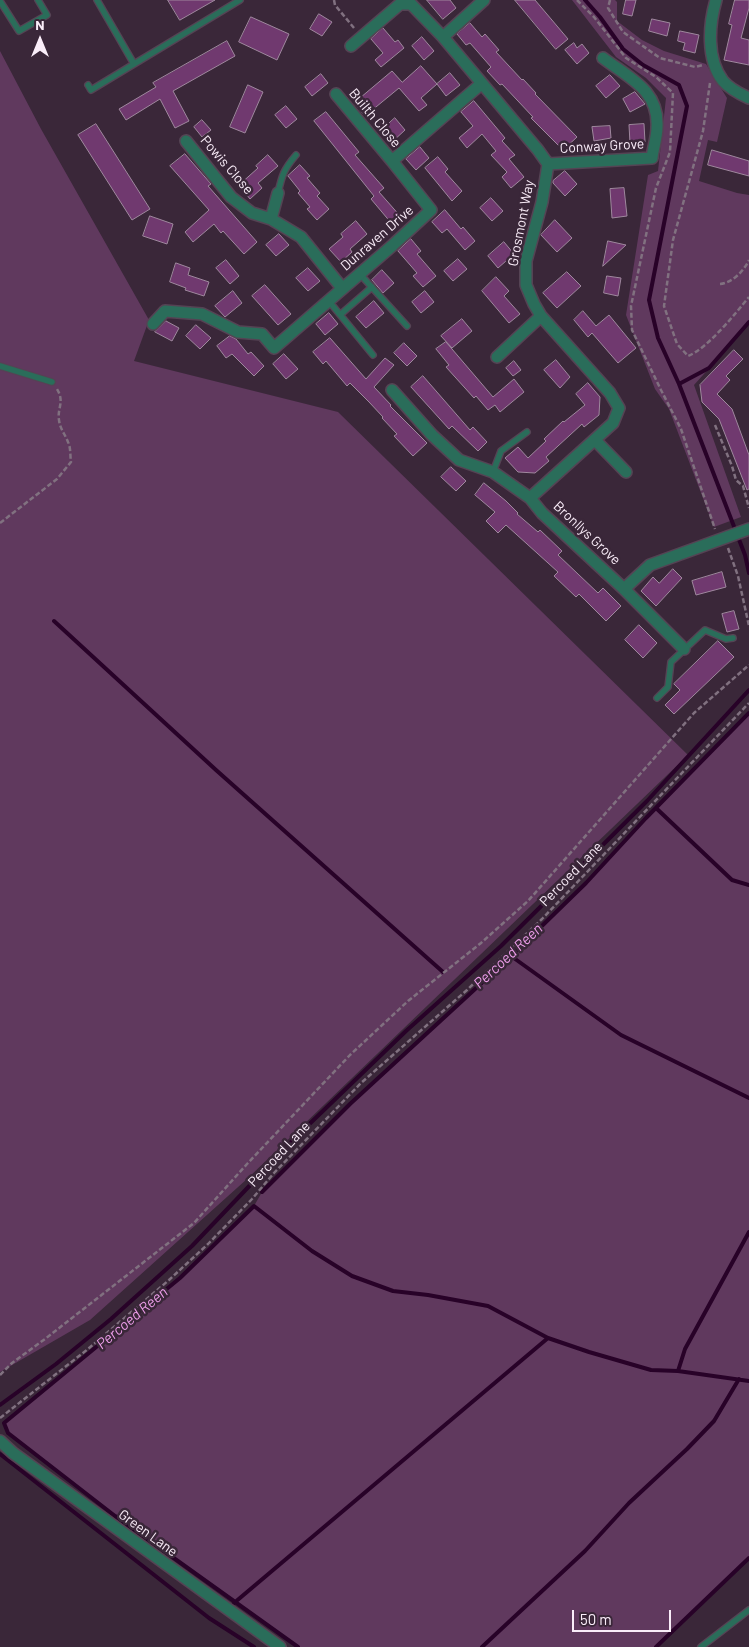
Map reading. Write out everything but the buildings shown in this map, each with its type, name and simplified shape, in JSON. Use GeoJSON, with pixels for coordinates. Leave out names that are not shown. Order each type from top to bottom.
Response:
{"type":"FeatureCollection","features":[{"type":"Feature","properties":{"kind":"street"},"geometry":{"type":"LineString","coordinates":[[443,37],[484,0]]}},
{"type":"Feature","properties":{"kind":"street"},"geometry":{"type":"LineString","coordinates":[[716,0],[712,13],[711,50],[716,67],[723,81],[749,98]]}},
{"type":"Feature","properties":{"kind":"street","name":"Grosmont Way"},"geometry":{"type":"LineString","coordinates":[[352,46],[400,4],[411,4],[443,37],[548,164],[542,202],[526,261],[526,285],[541,316],[610,393],[619,408],[613,422],[596,440],[530,498]]}},
{"type":"Feature","properties":{"kind":"street","name":"Conway Grove"},"geometry":{"type":"LineString","coordinates":[[548,164],[652,158],[657,128],[656,109],[648,92],[602,58]]}},
{"type":"Feature","properties":{"kind":"street"},"geometry":{"type":"LineString","coordinates":[[392,161],[481,84]]}},
{"type":"Feature","properties":{"kind":"street","name":"Builth Close"},"geometry":{"type":"LineString","coordinates":[[336,94],[392,161]]}},
{"type":"Feature","properties":{"kind":"street","name":"Powis Close"},"geometry":{"type":"LineString","coordinates":[[186,141],[231,197],[252,214],[271,219],[301,237],[342,288]]}},
{"type":"Feature","properties":{"kind":"street","name":"Dunraven Drive"},"geometry":{"type":"LineString","coordinates":[[154,324],[165,311],[202,314],[238,332],[262,334],[274,348],[431,210],[392,161]]}},
{"type":"Feature","properties":{"kind":"street"},"geometry":{"type":"LineString","coordinates":[[271,219],[278,193]]}},
{"type":"Feature","properties":{"kind":"street"},"geometry":{"type":"LineString","coordinates":[[497,357],[541,316]]}},
{"type":"Feature","properties":{"kind":"street","name":"Bronllys Grove"},"geometry":{"type":"LineString","coordinates":[[392,390],[432,435],[459,460],[493,472],[530,498],[542,513],[624,589],[684,649]]}},
{"type":"Feature","properties":{"kind":"street"},"geometry":{"type":"LineString","coordinates":[[596,440],[626,472]]}},
{"type":"Feature","properties":{"kind":"street"},"geometry":{"type":"LineString","coordinates":[[624,589],[650,565],[749,529]]}},
{"type":"Feature","properties":{"kind":"street","name":"Green Lane"},"geometry":{"type":"LineString","coordinates":[[0,1441],[280,1647]]}},
{"type":"Feature","properties":{"kind":"lane"},"geometry":{"type":"LineString","coordinates":[[0,1],[18,31],[47,15],[38,0]]}},
{"type":"Feature","properties":{"kind":"lane"},"geometry":{"type":"LineString","coordinates":[[96,0],[134,64]]}},
{"type":"Feature","properties":{"kind":"lane"},"geometry":{"type":"LineString","coordinates":[[88,85],[91,90],[240,0]]}},
{"type":"Feature","properties":{"kind":"lane"},"geometry":{"type":"LineString","coordinates":[[278,193],[285,167],[296,154]]}},
{"type":"Feature","properties":{"kind":"lane"},"geometry":{"type":"LineString","coordinates":[[359,273],[407,326]]}},
{"type":"Feature","properties":{"kind":"lane"},"geometry":{"type":"LineString","coordinates":[[341,314],[372,287]]}},
{"type":"Feature","properties":{"kind":"lane"},"geometry":{"type":"LineString","coordinates":[[328,300],[372,355]]}},
{"type":"Feature","properties":{"kind":"lane"},"geometry":{"type":"LineString","coordinates":[[0,366],[52,382]]}},
{"type":"Feature","properties":{"kind":"lane"},"geometry":{"type":"LineString","coordinates":[[493,472],[501,451],[527,432]]}},
{"type":"Feature","properties":{"kind":"lane"},"geometry":{"type":"LineString","coordinates":[[657,698],[668,687],[671,662],[705,630],[726,639],[733,638]]}},
{"type":"Feature","properties":{"kind":"lane"},"geometry":{"type":"LineString","coordinates":[[701,1647],[749,1610]]}},
{"type":"Feature","properties":{"kind":"path"},"geometry":{"type":"LineString","coordinates":[[334,0],[335,5],[361,37]]}},
{"type":"Feature","properties":{"kind":"path"},"geometry":{"type":"LineString","coordinates":[[577,0],[594,17],[626,58],[656,77],[672,93],[670,152],[656,188],[631,306],[632,330],[660,390],[681,429],[718,540],[738,576],[749,626]]}},
{"type":"Feature","properties":{"kind":"path"},"geometry":{"type":"LineString","coordinates":[[610,0],[608,8],[623,32],[660,58],[695,67],[716,67],[708,84],[703,131],[672,240],[664,306],[677,344],[688,356],[696,352],[732,318],[749,297]]}},
{"type":"Feature","properties":{"kind":"path"},"geometry":{"type":"LineString","coordinates":[[720,284],[731,280],[740,273],[749,260]]}},
{"type":"Feature","properties":{"kind":"path"},"geometry":{"type":"LineString","coordinates":[[0,523],[57,479],[70,462],[69,444],[60,428],[58,416],[62,405],[60,394],[52,382]]}},
{"type":"Feature","properties":{"kind":"path"},"geometry":{"type":"LineString","coordinates":[[715,425],[736,480],[743,486],[749,508]]}},
{"type":"Feature","properties":{"kind":"path"},"geometry":{"type":"LineString","coordinates":[[0,1376],[12,1363],[194,1222],[350,1056],[408,1001],[482,943],[528,901],[694,713],[749,665]]}},
{"type":"Feature","properties":{"kind":"path","name":"Percoed Lane"},"geometry":{"type":"LineString","coordinates":[[0,1418],[169,1280],[252,1199],[274,1172],[361,1083],[467,990],[542,919],[749,703]]}},
{"type":"Feature","properties":{"kind":"shaded area"},"geometry":{"type":"Polygon","coordinates":[[[572,0],[615,0],[617,2],[617,21],[642,40],[664,51],[706,64],[727,98],[717,142],[708,140],[699,181],[749,195],[749,324],[694,385],[741,517],[714,527],[669,409],[655,389],[626,315],[648,175],[658,171],[666,98],[646,78],[616,57],[572,0]]]}},
{"type":"Feature","properties":{"kind":"shaded area"},"geometry":{"type":"Polygon","coordinates":[[[0,51],[41,129],[149,320],[134,361],[338,412],[688,755],[247,1179],[90,1320],[0,1372],[0,51]]]}},
{"type":"Feature","properties":{"kind":"shaded area"},"geometry":{"type":"Polygon","coordinates":[[[749,713],[749,1558],[656,1647],[298,1647],[115,1516],[8,1433],[4,1423],[180,1278],[254,1206],[262,1192],[350,1104],[511,956],[586,883],[646,818],[749,713]]]}},
{"type":"Feature","properties":{"kind":"waterway"},"geometry":{"type":"LineString","coordinates":[[585,0],[623,49],[643,65],[679,85],[687,106],[649,300],[658,338],[679,384],[745,555],[749,573]]}},
{"type":"Feature","properties":{"kind":"waterway"},"geometry":{"type":"LineString","coordinates":[[679,384],[709,368],[749,322]]}},
{"type":"Feature","properties":{"kind":"waterway"},"geometry":{"type":"LineString","coordinates":[[54,621],[216,770],[443,972]]}},
{"type":"Feature","properties":{"kind":"waterway"},"geometry":{"type":"LineString","coordinates":[[0,1405],[56,1364],[111,1319],[192,1246],[299,1134],[406,1031],[501,946],[647,801],[749,690]]}},
{"type":"Feature","properties":{"kind":"waterway","name":"Percoed Reen"},"geometry":{"type":"LineString","coordinates":[[262,1192],[350,1104],[511,956],[586,883],[646,818],[749,713]]}},
{"type":"Feature","properties":{"kind":"waterway"},"geometry":{"type":"LineString","coordinates":[[656,808],[732,880],[749,885]]}},
{"type":"Feature","properties":{"kind":"waterway"},"geometry":{"type":"LineString","coordinates":[[511,956],[621,1035],[749,1098]]}},
{"type":"Feature","properties":{"kind":"waterway","name":"Percoed Reen"},"geometry":{"type":"LineString","coordinates":[[298,1647],[115,1516],[8,1433],[4,1423],[180,1278],[254,1206],[312,1251],[352,1276],[393,1291],[428,1295],[488,1306],[548,1338],[651,1370],[678,1371],[749,1381]]}},
{"type":"Feature","properties":{"kind":"waterway"},"geometry":{"type":"LineString","coordinates":[[678,1371],[685,1349],[749,1232]]}},
{"type":"Feature","properties":{"kind":"waterway"},"geometry":{"type":"LineString","coordinates":[[234,1603],[548,1338]]}},
{"type":"Feature","properties":{"kind":"waterway"},"geometry":{"type":"LineString","coordinates":[[482,1647],[585,1551],[629,1503],[714,1421],[739,1379]]}},
{"type":"Feature","properties":{"kind":"waterway"},"geometry":{"type":"LineString","coordinates":[[0,1454],[209,1618],[254,1647]]}},
{"type":"Feature","properties":{"kind":"waterway"},"geometry":{"type":"LineString","coordinates":[[656,1647],[749,1558]]}}]}
